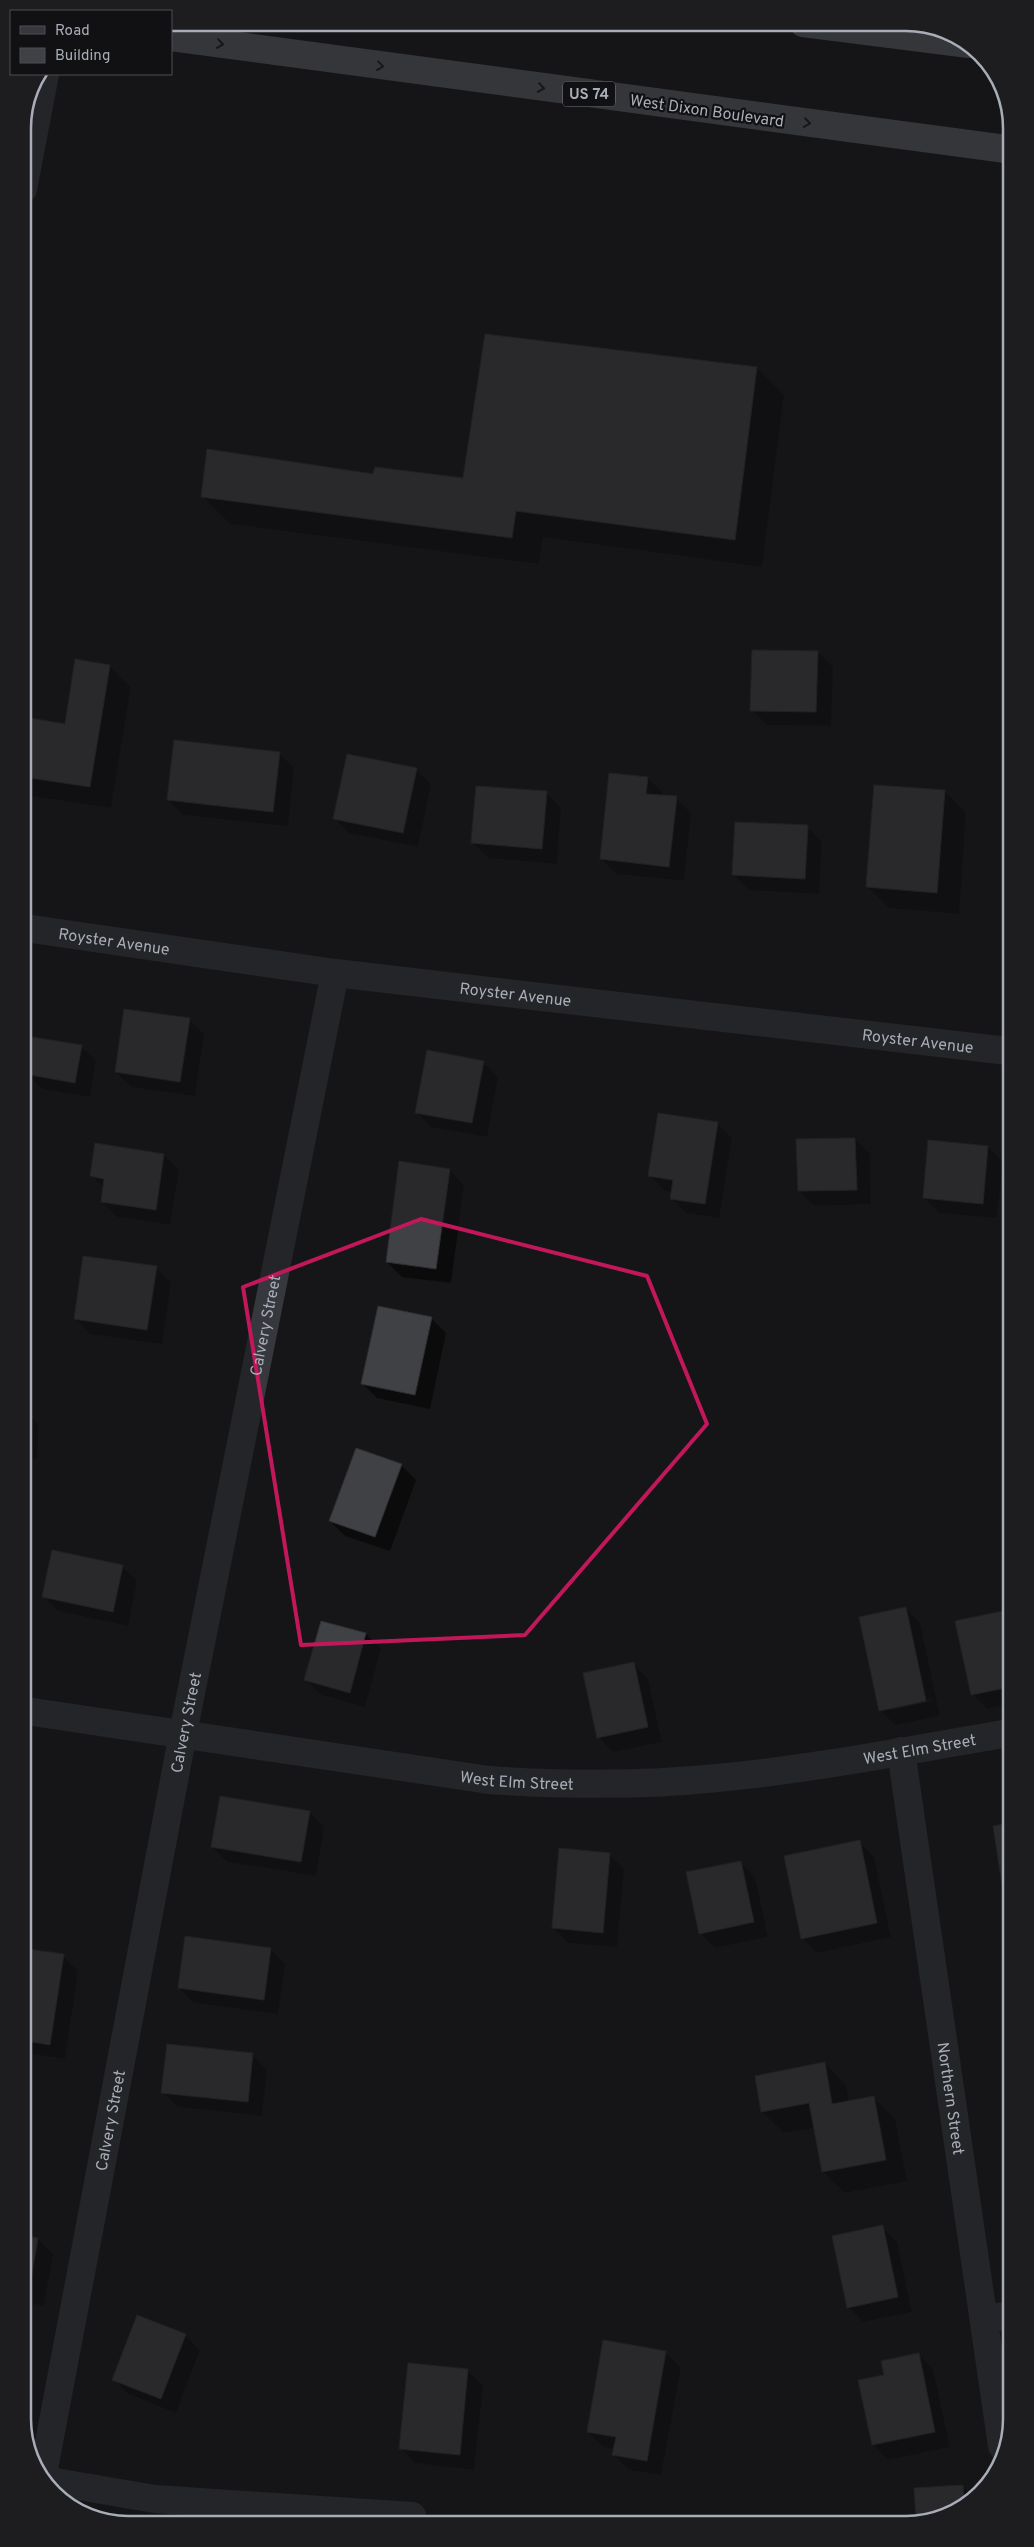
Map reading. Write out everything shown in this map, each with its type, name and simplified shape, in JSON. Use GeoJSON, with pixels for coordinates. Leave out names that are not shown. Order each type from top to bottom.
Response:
{"type":"FeatureCollection","features":[{"type":"Feature","properties":{"kind":"highway"},"geometry":{"type":"LineString","coordinates":[[867,31],[950,41]]}},
{"type":"Feature","properties":{"kind":"highway","name":"West Dixon Boulevard"},"geometry":{"type":"LineString","coordinates":[[172,37],[1003,150]]}},
{"type":"Feature","properties":{"kind":"street"},"geometry":{"type":"LineString","coordinates":[[31,147],[44,81]]}},
{"type":"Feature","properties":{"kind":"street","name":"Royster Avenue"},"geometry":{"type":"LineString","coordinates":[[31,929],[335,973],[1003,1051]]}},
{"type":"Feature","properties":{"kind":"street","name":"Calvery Street"},"geometry":{"type":"LineString","coordinates":[[44,2467],[183,1733],[335,973]]}},
{"type":"Feature","properties":{"kind":"street","name":"West Elm Street"},"geometry":{"type":"LineString","coordinates":[[31,1712],[489,1780],[559,1784],[612,1784],[717,1778],[1003,1734]]}},
{"type":"Feature","properties":{"kind":"street","name":"Northern Street"},"geometry":{"type":"LineString","coordinates":[[901,1751],[1001,2438]]}},
{"type":"Feature","properties":{"kind":"street"},"geometry":{"type":"LineString","coordinates":[[984,2319],[1003,2316]]}},
{"type":"Feature","properties":{"kind":"street"},"geometry":{"type":"LineString","coordinates":[[55,2482],[155,2499],[412,2516]]}},
{"type":"Feature","properties":{"kind":"highlighted area"},"geometry":{"type":"Polygon","coordinates":[[[421,1219],[647,1276],[707,1424],[525,1635],[301,1645],[243,1287],[421,1219]]]}},
{"type":"Feature","properties":{"kind":"building"},"geometry":{"type":"Polygon","coordinates":[[[485,334],[757,367],[735,540],[516,511],[512,538],[201,497],[207,449],[373,474],[375,467],[463,478],[485,334]]]}},
{"type":"Feature","properties":{"kind":"building"},"geometry":{"type":"Polygon","coordinates":[[[752,650],[818,651],[816,712],[750,711],[752,650]]]}},
{"type":"Feature","properties":{"kind":"building"},"geometry":{"type":"Polygon","coordinates":[[[75,659],[110,665],[90,787],[31,778],[31,718],[65,724],[75,659]]]}},
{"type":"Feature","properties":{"kind":"building"},"geometry":{"type":"Polygon","coordinates":[[[174,740],[280,752],[273,812],[167,800],[174,740]]]}},
{"type":"Feature","properties":{"kind":"building"},"geometry":{"type":"Polygon","coordinates":[[[347,754],[417,768],[403,833],[333,819],[347,754]]]}},
{"type":"Feature","properties":{"kind":"building"},"geometry":{"type":"Polygon","coordinates":[[[609,773],[648,777],[646,794],[677,796],[669,867],[600,859],[609,773]]]}},
{"type":"Feature","properties":{"kind":"building"},"geometry":{"type":"Polygon","coordinates":[[[874,785],[945,790],[937,893],[866,887],[874,785]]]}},
{"type":"Feature","properties":{"kind":"building"},"geometry":{"type":"Polygon","coordinates":[[[476,786],[547,791],[542,849],[471,843],[476,786]]]}},
{"type":"Feature","properties":{"kind":"building"},"geometry":{"type":"Polygon","coordinates":[[[735,822],[808,825],[805,879],[732,875],[735,822]]]}},
{"type":"Feature","properties":{"kind":"building"},"geometry":{"type":"Polygon","coordinates":[[[124,1009],[190,1018],[180,1082],[115,1072],[124,1009]]]}},
{"type":"Feature","properties":{"kind":"building"},"geometry":{"type":"Polygon","coordinates":[[[32,1037],[82,1045],[75,1083],[31,1075],[32,1037]]]}},
{"type":"Feature","properties":{"kind":"building"},"geometry":{"type":"Polygon","coordinates":[[[427,1050],[484,1061],[472,1123],[415,1113],[427,1050]]]}},
{"type":"Feature","properties":{"kind":"building"},"geometry":{"type":"Polygon","coordinates":[[[658,1113],[718,1122],[705,1204],[670,1199],[673,1180],[648,1176],[658,1113]]]}},
{"type":"Feature","properties":{"kind":"building"},"geometry":{"type":"Polygon","coordinates":[[[855,1138],[857,1190],[798,1191],[796,1139],[855,1138]]]}},
{"type":"Feature","properties":{"kind":"building"},"geometry":{"type":"Polygon","coordinates":[[[928,1140],[988,1146],[983,1204],[923,1198],[928,1140]]]}},
{"type":"Feature","properties":{"kind":"building"},"geometry":{"type":"Polygon","coordinates":[[[95,1143],[164,1154],[156,1210],[101,1202],[104,1179],[90,1176],[95,1143]]]}},
{"type":"Feature","properties":{"kind":"building"},"geometry":{"type":"Polygon","coordinates":[[[399,1161],[450,1169],[436,1269],[386,1262],[399,1161]]]}},
{"type":"Feature","properties":{"kind":"building"},"geometry":{"type":"Polygon","coordinates":[[[83,1256],[157,1266],[147,1330],[74,1319],[83,1256]]]}},
{"type":"Feature","properties":{"kind":"building"},"geometry":{"type":"Polygon","coordinates":[[[378,1306],[432,1317],[415,1395],[361,1384],[378,1306]]]}},
{"type":"Feature","properties":{"kind":"building"},"geometry":{"type":"Polygon","coordinates":[[[356,1448],[402,1464],[375,1537],[329,1521],[356,1448]]]}},
{"type":"Feature","properties":{"kind":"building"},"geometry":{"type":"Polygon","coordinates":[[[52,1550],[123,1565],[113,1612],[42,1597],[52,1550]]]}},
{"type":"Feature","properties":{"kind":"building"},"geometry":{"type":"Polygon","coordinates":[[[906,1607],[926,1701],[879,1711],[859,1617],[906,1607]]]}},
{"type":"Feature","properties":{"kind":"building"},"geometry":{"type":"Polygon","coordinates":[[[1003,1611],[1003,1688],[971,1695],[955,1621],[1003,1611]]]}},
{"type":"Feature","properties":{"kind":"building"},"geometry":{"type":"Polygon","coordinates":[[[321,1621],[366,1633],[350,1693],[304,1680],[321,1621]]]}},
{"type":"Feature","properties":{"kind":"building"},"geometry":{"type":"Polygon","coordinates":[[[634,1662],[648,1727],[597,1738],[583,1673],[634,1662]]]}},
{"type":"Feature","properties":{"kind":"building"},"geometry":{"type":"Polygon","coordinates":[[[220,1796],[310,1811],[301,1862],[211,1847],[220,1796]]]}},
{"type":"Feature","properties":{"kind":"building"},"geometry":{"type":"Polygon","coordinates":[[[1003,1824],[1003,1891],[993,1826],[1003,1824]]]}},
{"type":"Feature","properties":{"kind":"building"},"geometry":{"type":"Polygon","coordinates":[[[860,1840],[877,1923],[801,1939],[784,1856],[860,1840]]]}},
{"type":"Feature","properties":{"kind":"building"},"geometry":{"type":"Polygon","coordinates":[[[559,1848],[610,1853],[603,1933],[552,1928],[559,1848]]]}},
{"type":"Feature","properties":{"kind":"building"},"geometry":{"type":"Polygon","coordinates":[[[741,1861],[754,1922],[699,1934],[686,1872],[741,1861]]]}},
{"type":"Feature","properties":{"kind":"building"},"geometry":{"type":"Polygon","coordinates":[[[185,1936],[271,1948],[264,2000],[178,1988],[185,1936]]]}},
{"type":"Feature","properties":{"kind":"building"},"geometry":{"type":"Polygon","coordinates":[[[31,1950],[64,1954],[50,2045],[31,2042],[31,1950]]]}},
{"type":"Feature","properties":{"kind":"building"},"geometry":{"type":"Polygon","coordinates":[[[167,2044],[253,2053],[248,2102],[161,2093],[167,2044]]]}},
{"type":"Feature","properties":{"kind":"building"},"geometry":{"type":"Polygon","coordinates":[[[825,2062],[832,2104],[874,2096],[886,2160],[822,2172],[809,2103],[761,2112],[755,2076],[825,2062]]]}},
{"type":"Feature","properties":{"kind":"building"},"geometry":{"type":"Polygon","coordinates":[[[883,2225],[898,2297],[847,2308],[832,2236],[883,2225]]]}},
{"type":"Feature","properties":{"kind":"building"},"geometry":{"type":"Polygon","coordinates":[[[31,2237],[38,2238],[31,2279],[31,2237]]]}},
{"type":"Feature","properties":{"kind":"building"},"geometry":{"type":"Polygon","coordinates":[[[137,2315],[186,2334],[161,2399],[112,2380],[137,2315]]]}},
{"type":"Feature","properties":{"kind":"building"},"geometry":{"type":"Polygon","coordinates":[[[603,2340],[666,2351],[647,2461],[612,2455],[616,2437],[587,2432],[603,2340]]]}},
{"type":"Feature","properties":{"kind":"building"},"geometry":{"type":"Polygon","coordinates":[[[919,2353],[935,2432],[872,2445],[858,2380],[884,2375],[881,2361],[919,2353]]]}},
{"type":"Feature","properties":{"kind":"building"},"geometry":{"type":"Polygon","coordinates":[[[408,2363],[468,2369],[460,2455],[399,2449],[408,2363]]]}},
{"type":"Feature","properties":{"kind":"building"},"geometry":{"type":"Polygon","coordinates":[[[963,2485],[964,2497],[937,2511],[916,2515],[914,2488],[963,2485]]]}}]}
